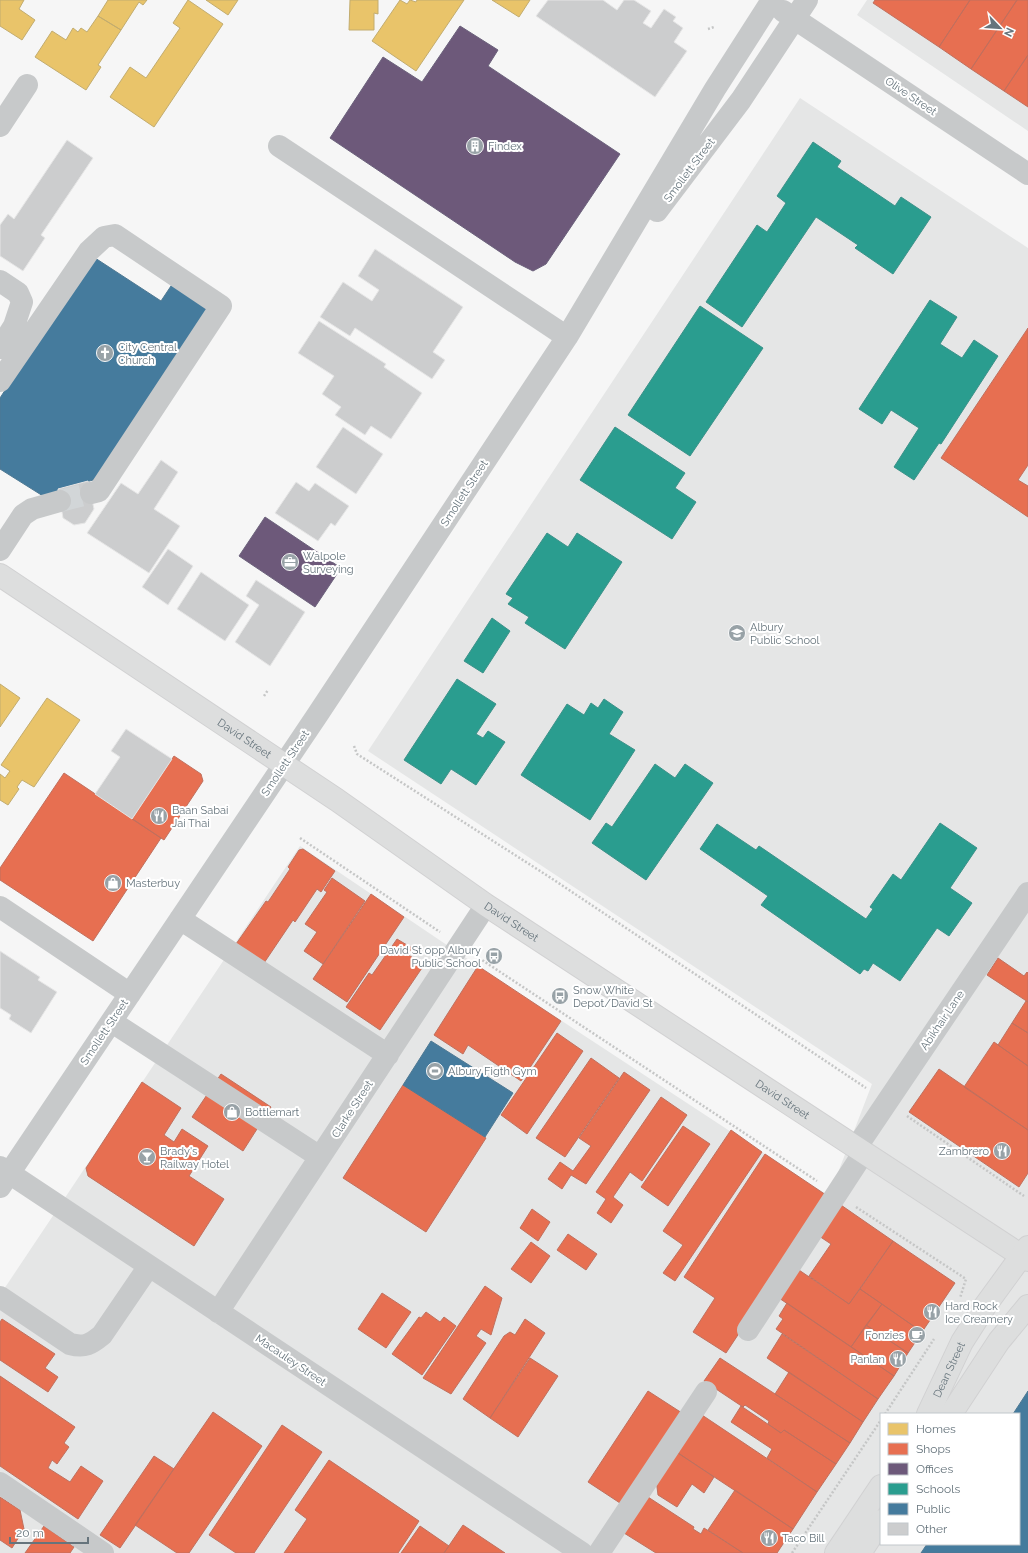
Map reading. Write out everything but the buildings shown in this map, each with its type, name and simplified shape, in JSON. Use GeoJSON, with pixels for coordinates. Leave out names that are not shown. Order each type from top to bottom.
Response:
{"type":"FeatureCollection","features":[{"type":"Feature","properties":{"kind":"main road","name":"David Street"},"geometry":{"type":"LineString","coordinates":[[0,575],[284,765],[486,905],[860,1150],[1026,1254]]}},
{"type":"Feature","properties":{"kind":"main road","name":"Dean Street"},"geometry":{"type":"LineString","coordinates":[[928,1413],[962,1342],[1026,1254]]}},
{"type":"Feature","properties":{"kind":"main road","name":"Dean Street"},"geometry":{"type":"LineString","coordinates":[[953,1413],[999,1341],[1028,1306]]}},
{"type":"Feature","properties":{"kind":"main road"},"geometry":{"type":"LineString","coordinates":[[836,1553],[880,1487]]}},
{"type":"Feature","properties":{"kind":"main road"},"geometry":{"type":"LineString","coordinates":[[860,1553],[880,1523]]}},
{"type":"Feature","properties":{"kind":"street","name":"Smollett Street"},"geometry":{"type":"LineString","coordinates":[[566,337],[658,210],[741,100],[807,0]]}},
{"type":"Feature","properties":{"kind":"street","name":"Smollett Street"},"geometry":{"type":"LineString","coordinates":[[3,1176],[112,1022],[284,765],[566,337],[715,89],[770,1]]}},
{"type":"Feature","properties":{"kind":"street","name":"Olive Street"},"geometry":{"type":"LineString","coordinates":[[770,1],[1028,174]]}},
{"type":"Feature","properties":{"kind":"street"},"geometry":{"type":"LineString","coordinates":[[0,126],[27,84]]}},
{"type":"Feature","properties":{"kind":"street"},"geometry":{"type":"LineString","coordinates":[[279,146],[566,337]]}},
{"type":"Feature","properties":{"kind":"street"},"geometry":{"type":"LineString","coordinates":[[0,381],[89,251],[104,238],[115,235],[221,306],[99,491],[91,493]]}},
{"type":"Feature","properties":{"kind":"street"},"geometry":{"type":"LineString","coordinates":[[0,281],[18,293],[22,302],[14,326],[0,348]]}},
{"type":"Feature","properties":{"kind":"street"},"geometry":{"type":"LineString","coordinates":[[0,550],[23,515],[32,509],[60,501]]}},
{"type":"Feature","properties":{"kind":"street","name":"Abikhair Lane"},"geometry":{"type":"LineString","coordinates":[[748,1330],[836,1194],[886,1102],[1028,893]]}},
{"type":"Feature","properties":{"kind":"street","name":"Clarke Street"},"geometry":{"type":"LineString","coordinates":[[218,1312],[486,905]]}},
{"type":"Feature","properties":{"kind":"street"},"geometry":{"type":"LineString","coordinates":[[0,907],[130,994]]}},
{"type":"Feature","properties":{"kind":"street"},"geometry":{"type":"LineString","coordinates":[[180,919],[388,1055]]}},
{"type":"Feature","properties":{"kind":"street"},"geometry":{"type":"LineString","coordinates":[[112,1022],[320,1157]]}},
{"type":"Feature","properties":{"kind":"street","name":"Macauley Street"},"geometry":{"type":"LineString","coordinates":[[3,1176],[149,1266],[582,1553]]}},
{"type":"Feature","properties":{"kind":"street"},"geometry":{"type":"LineString","coordinates":[[0,1297],[70,1344],[84,1346],[93,1343],[102,1335],[149,1266]]}},
{"type":"Feature","properties":{"kind":"street"},"geometry":{"type":"LineString","coordinates":[[599,1553],[706,1392]]}},
{"type":"Feature","properties":{"kind":"street"},"geometry":{"type":"LineString","coordinates":[[0,1483],[103,1553]]}},
{"type":"Feature","properties":{"kind":"path"},"geometry":{"type":"LineString","coordinates":[[708,29],[714,27]]}},
{"type":"Feature","properties":{"kind":"path"},"geometry":{"type":"LineString","coordinates":[[264,696],[268,690]]}},
{"type":"Feature","properties":{"kind":"path"},"geometry":{"type":"LineString","coordinates":[[354,746],[357,754],[551,878],[783,1031],[1024,1196]]}},
{"type":"Feature","properties":{"kind":"path"},"geometry":{"type":"LineString","coordinates":[[300,838],[441,932]]}},
{"type":"Feature","properties":{"kind":"path"},"geometry":{"type":"LineString","coordinates":[[475,955],[966,1279],[957,1304]]}},
{"type":"Feature","properties":{"kind":"path"},"geometry":{"type":"LineString","coordinates":[[886,1413],[936,1336]]}},
{"type":"Feature","properties":{"kind":"path"},"geometry":{"type":"LineString","coordinates":[[792,1553],[880,1421]]}},
{"type":"Feature","properties":{"kind":"shaded area"},"geometry":{"type":"Polygon","coordinates":[[[867,0],[1028,0],[1028,131],[857,15],[867,0]]]}},
{"type":"Feature","properties":{"kind":"shaded area"},"geometry":{"type":"Polygon","coordinates":[[[800,98],[1028,248],[1028,1553],[0,1553],[0,1295],[300,846],[478,966],[829,1196],[872,1084],[368,751],[800,98]]]}},
{"type":"Feature","properties":{"kind":"tunnel"},"geometry":{"type":"LineString","coordinates":[[60,501],[91,493]]}},
{"type":"Feature","properties":{"kind":"place","name":"Findex"},"geometry":{"type":"Point","coordinates":[475,146]}},
{"type":"Feature","properties":{"kind":"place","name":"City Central Church"},"geometry":{"type":"Point","coordinates":[105,353]}},
{"type":"Feature","properties":{"kind":"place","name":"Walpole Surveying"},"geometry":{"type":"Point","coordinates":[290,562]}},
{"type":"Feature","properties":{"kind":"place","name":"Albury Public School"},"geometry":{"type":"Point","coordinates":[737,633]}},
{"type":"Feature","properties":{"kind":"place","name":"Baan Sabai Jai Thai"},"geometry":{"type":"Point","coordinates":[159,816]}},
{"type":"Feature","properties":{"kind":"place","name":"Masterbuy"},"geometry":{"type":"Point","coordinates":[113,883]}},
{"type":"Feature","properties":{"kind":"place","name":"David St opp Albury Public School"},"geometry":{"type":"Point","coordinates":[494,956]}},
{"type":"Feature","properties":{"kind":"place","name":"Snow White Depot/David St"},"geometry":{"type":"Point","coordinates":[560,996]}},
{"type":"Feature","properties":{"kind":"place","name":"Albury Figth Gym"},"geometry":{"type":"Point","coordinates":[435,1071]}},
{"type":"Feature","properties":{"kind":"place","name":"Bottlemart"},"geometry":{"type":"Point","coordinates":[232,1112]}},
{"type":"Feature","properties":{"kind":"place","name":"Zambrero"},"geometry":{"type":"Point","coordinates":[1002,1151]}},
{"type":"Feature","properties":{"kind":"place","name":"Brady's Railway Hotel"},"geometry":{"type":"Point","coordinates":[147,1157]}},
{"type":"Feature","properties":{"kind":"place","name":"Hard Rock Ice Creamery"},"geometry":{"type":"Point","coordinates":[932,1312]}},
{"type":"Feature","properties":{"kind":"place","name":"Fonzies"},"geometry":{"type":"Point","coordinates":[917,1335]}},
{"type":"Feature","properties":{"kind":"place","name":"Panlan"},"geometry":{"type":"Point","coordinates":[898,1359]}},
{"type":"Feature","properties":{"kind":"place","name":"Taco Bill"},"geometry":{"type":"Point","coordinates":[769,1538]}}]}
